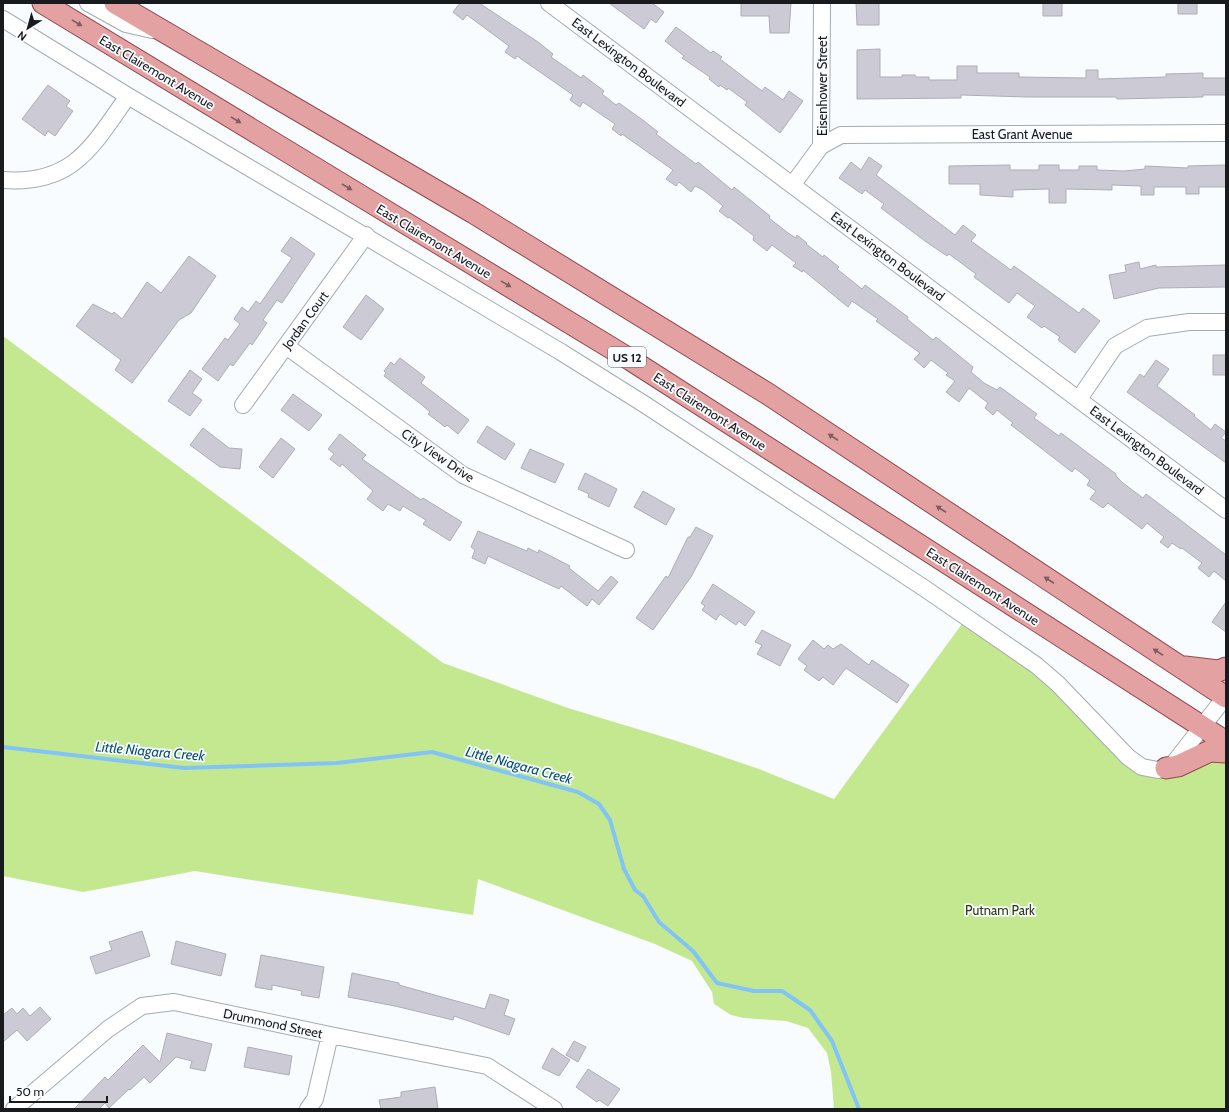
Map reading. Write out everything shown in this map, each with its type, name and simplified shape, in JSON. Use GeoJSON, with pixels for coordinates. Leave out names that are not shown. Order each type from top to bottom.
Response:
{"type":"FeatureCollection","features":[{"type":"Feature","properties":{"kind":"main road","name":"East Clairemont Avenue"},"geometry":{"type":"LineString","coordinates":[[43,3],[631,360],[1226,742]]}},
{"type":"Feature","properties":{"kind":"main road"},"geometry":{"type":"LineString","coordinates":[[115,3],[474,213],[761,390],[1226,696]]}},
{"type":"Feature","properties":{"kind":"main road"},"geometry":{"type":"LineString","coordinates":[[1179,666],[1218,671],[1226,668]]}},
{"type":"Feature","properties":{"kind":"main road"},"geometry":{"type":"LineString","coordinates":[[1166,768],[1178,766],[1210,751],[1226,752]]}},
{"type":"Feature","properties":{"kind":"street"},"geometry":{"type":"LineString","coordinates":[[88,3],[126,24],[165,33]]}},
{"type":"Feature","properties":{"kind":"street","name":"Eisenhower Street"},"geometry":{"type":"LineString","coordinates":[[793,184],[822,146],[822,3]]}},
{"type":"Feature","properties":{"kind":"street","name":"East Lexington Boulevard"},"geometry":{"type":"LineString","coordinates":[[555,4],[1226,510]]}},
{"type":"Feature","properties":{"kind":"street"},"geometry":{"type":"LineString","coordinates":[[3,19],[128,96],[504,317],[644,404],[924,588],[1036,665],[1058,684],[1135,763],[1151,770],[1166,768],[1174,762],[1226,696]]}},
{"type":"Feature","properties":{"kind":"street"},"geometry":{"type":"LineString","coordinates":[[3,180],[23,182],[40,179],[66,170],[82,157],[128,96]]}},
{"type":"Feature","properties":{"kind":"street","name":"East Grant Avenue"},"geometry":{"type":"LineString","coordinates":[[822,146],[841,135],[1226,133]]}},
{"type":"Feature","properties":{"kind":"street","name":"Jordan Court"},"geometry":{"type":"LineString","coordinates":[[243,405],[366,236]]}},
{"type":"Feature","properties":{"kind":"street"},"geometry":{"type":"LineString","coordinates":[[1079,399],[1115,346],[1147,328],[1189,322],[1226,322]]}},
{"type":"Feature","properties":{"kind":"street","name":"City View Drive"},"geometry":{"type":"LineString","coordinates":[[286,346],[463,475],[626,550]]}},
{"type":"Feature","properties":{"kind":"street","name":"Drummond Street"},"geometry":{"type":"LineString","coordinates":[[14,1109],[108,1029],[142,1006],[174,1002],[488,1066],[554,1109]]}},
{"type":"Feature","properties":{"kind":"street"},"geometry":{"type":"LineString","coordinates":[[308,1109],[315,1099],[330,1035]]}},
{"type":"Feature","properties":{"kind":"green space","name":"Putnam Park"},"geometry":{"type":"Polygon","coordinates":[[[3,336],[443,663],[568,708],[677,741],[759,769],[834,799],[967,617],[1011,646],[1142,767],[1226,752],[1226,1109],[834,1109],[831,1072],[827,1053],[808,1028],[786,1021],[744,1018],[731,1015],[714,1004],[712,992],[692,961],[655,944],[478,879],[473,915],[195,871],[83,892],[3,876],[3,336]]]}},
{"type":"Feature","properties":{"kind":"building"},"geometry":{"type":"Polygon","coordinates":[[[460,3],[479,3],[538,42],[553,54],[551,57],[581,78],[583,75],[604,91],[602,94],[616,105],[619,103],[644,121],[658,132],[656,134],[696,164],[698,162],[732,190],[734,187],[770,216],[769,218],[788,233],[796,238],[797,235],[823,257],[824,255],[839,267],[837,269],[862,289],[865,285],[908,317],[907,319],[933,340],[936,337],[973,367],[971,372],[984,383],[997,390],[1000,387],[1037,414],[1034,418],[1059,436],[1061,433],[1116,474],[1116,476],[1123,483],[1143,498],[1146,494],[1166,509],[1226,555],[1226,581],[1214,571],[1209,577],[1198,568],[1202,563],[1182,548],[1181,549],[1172,543],[1168,548],[1160,542],[1164,537],[1147,523],[1142,529],[1108,503],[1103,508],[1090,499],[1096,491],[1087,485],[1090,480],[1075,468],[1072,472],[1011,425],[1013,423],[997,410],[993,415],[985,408],[988,403],[969,388],[959,402],[946,392],[955,381],[946,375],[948,373],[931,360],[924,368],[914,359],[920,353],[876,321],[878,319],[852,301],[848,307],[803,270],[802,272],[793,266],[796,263],[772,245],[767,251],[753,240],[754,236],[719,211],[723,206],[703,190],[695,186],[691,192],[679,182],[676,186],[666,179],[673,170],[622,134],[621,136],[612,129],[615,124],[583,102],[580,107],[570,100],[573,95],[517,56],[515,59],[505,52],[509,46],[467,15],[463,20],[453,12],[460,3]]]}},
{"type":"Feature","properties":{"kind":"building"},"geometry":{"type":"Polygon","coordinates":[[[609,3],[652,3],[664,12],[656,23],[651,19],[644,29],[609,3]]]}},
{"type":"Feature","properties":{"kind":"building"},"geometry":{"type":"Polygon","coordinates":[[[741,3],[791,3],[789,33],[770,33],[769,16],[741,16],[741,3]]]}},
{"type":"Feature","properties":{"kind":"building"},"geometry":{"type":"Polygon","coordinates":[[[856,3],[879,3],[879,25],[857,25],[856,3]]]}},
{"type":"Feature","properties":{"kind":"building"},"geometry":{"type":"Polygon","coordinates":[[[1043,3],[1062,3],[1062,16],[1043,16],[1043,3]]]}},
{"type":"Feature","properties":{"kind":"building"},"geometry":{"type":"Polygon","coordinates":[[[1178,3],[1197,3],[1197,14],[1178,14],[1178,3]]]}},
{"type":"Feature","properties":{"kind":"building"},"geometry":{"type":"Polygon","coordinates":[[[676,27],[711,53],[713,51],[722,57],[720,59],[762,91],[765,87],[783,100],[789,91],[803,101],[780,133],[745,105],[747,102],[728,88],[727,90],[720,85],[719,87],[709,79],[710,77],[682,58],[684,56],[665,41],[676,27]]]}},
{"type":"Feature","properties":{"kind":"building"},"geometry":{"type":"Polygon","coordinates":[[[880,49],[880,77],[902,77],[902,75],[915,75],[916,77],[929,77],[929,80],[957,80],[957,66],[977,66],[977,73],[1019,73],[1019,77],[1086,78],[1086,70],[1098,70],[1098,79],[1166,77],[1166,74],[1203,73],[1203,78],[1226,78],[1226,95],[1117,99],[1116,97],[961,95],[961,98],[857,99],[857,50],[880,49]]]}},
{"type":"Feature","properties":{"kind":"building"},"geometry":{"type":"Polygon","coordinates":[[[48,85],[70,101],[66,106],[73,111],[55,136],[48,131],[45,136],[22,119],[48,85]]]}},
{"type":"Feature","properties":{"kind":"building"},"geometry":{"type":"Polygon","coordinates":[[[869,157],[882,166],[876,175],[955,235],[963,225],[976,235],[971,241],[1011,270],[1014,266],[1079,313],[1083,308],[1100,321],[1075,353],[1058,340],[1060,337],[1044,326],[1042,328],[1027,317],[1035,306],[1017,293],[1009,303],[974,277],[976,274],[949,254],[947,256],[925,241],[881,208],[884,204],[865,190],[862,194],[839,178],[851,162],[861,170],[869,157]]]}},
{"type":"Feature","properties":{"kind":"building"},"geometry":{"type":"Polygon","coordinates":[[[1010,165],[1010,170],[1039,170],[1039,165],[1059,165],[1059,170],[1079,170],[1079,166],[1097,166],[1097,170],[1124,171],[1145,169],[1145,166],[1188,168],[1188,166],[1226,165],[1226,187],[1199,187],[1199,194],[1186,194],[1186,187],[1154,187],[1154,195],[1141,195],[1141,186],[1112,185],[1112,190],[1066,189],[1066,203],[1049,203],[1049,189],[1013,190],[1013,197],[980,195],[980,184],[949,184],[949,166],[1010,165]]]}},
{"type":"Feature","properties":{"kind":"building"},"geometry":{"type":"Polygon","coordinates":[[[291,237],[315,254],[282,303],[277,300],[263,320],[267,323],[252,345],[250,343],[233,366],[230,364],[218,381],[202,369],[225,338],[228,340],[240,324],[234,319],[242,307],[248,312],[256,301],[260,304],[292,258],[281,251],[291,237]]]}},
{"type":"Feature","properties":{"kind":"building"},"geometry":{"type":"Polygon","coordinates":[[[189,256],[216,276],[191,313],[179,320],[132,383],[115,370],[121,360],[76,326],[93,304],[112,314],[114,312],[122,319],[147,282],[161,293],[189,256]]]}},
{"type":"Feature","properties":{"kind":"building"},"geometry":{"type":"Polygon","coordinates":[[[1139,262],[1140,269],[1156,265],[1156,267],[1226,265],[1226,287],[1159,288],[1114,299],[1109,275],[1126,272],[1125,265],[1139,262]]]}},
{"type":"Feature","properties":{"kind":"building"},"geometry":{"type":"Polygon","coordinates":[[[366,295],[384,309],[361,340],[343,327],[366,295]]]}},
{"type":"Feature","properties":{"kind":"building"},"geometry":{"type":"Polygon","coordinates":[[[1213,355],[1226,355],[1226,375],[1213,375],[1213,355]]]}},
{"type":"Feature","properties":{"kind":"building"},"geometry":{"type":"Polygon","coordinates":[[[400,358],[425,377],[421,383],[469,420],[458,434],[447,425],[445,427],[428,414],[430,412],[422,405],[384,376],[386,373],[384,371],[391,362],[394,365],[400,358]]]}},
{"type":"Feature","properties":{"kind":"building"},"geometry":{"type":"Polygon","coordinates":[[[1156,360],[1169,369],[1157,386],[1195,415],[1194,416],[1211,430],[1215,424],[1226,432],[1221,438],[1226,441],[1226,463],[1127,392],[1140,374],[1144,377],[1156,360]]]}},
{"type":"Feature","properties":{"kind":"building"},"geometry":{"type":"Polygon","coordinates":[[[190,370],[202,379],[192,393],[202,400],[190,416],[168,401],[190,370]]]}},
{"type":"Feature","properties":{"kind":"building"},"geometry":{"type":"Polygon","coordinates":[[[293,394],[322,415],[309,431],[281,410],[293,394]]]}},
{"type":"Feature","properties":{"kind":"building"},"geometry":{"type":"Polygon","coordinates":[[[487,426],[515,444],[505,460],[477,442],[487,426]]]}},
{"type":"Feature","properties":{"kind":"building"},"geometry":{"type":"Polygon","coordinates":[[[203,428],[229,448],[242,449],[240,469],[220,467],[190,445],[203,428]]]}},
{"type":"Feature","properties":{"kind":"building"},"geometry":{"type":"Polygon","coordinates":[[[340,434],[366,455],[362,459],[421,500],[423,498],[462,522],[450,541],[423,524],[426,520],[403,506],[400,511],[388,504],[383,511],[367,499],[373,491],[342,464],[340,467],[330,459],[334,454],[328,449],[340,434]]]}},
{"type":"Feature","properties":{"kind":"building"},"geometry":{"type":"Polygon","coordinates":[[[281,438],[295,449],[273,478],[259,467],[281,438]]]}},
{"type":"Feature","properties":{"kind":"building"},"geometry":{"type":"Polygon","coordinates":[[[530,449],[564,464],[555,483],[521,468],[530,449]]]}},
{"type":"Feature","properties":{"kind":"building"},"geometry":{"type":"Polygon","coordinates":[[[585,473],[617,489],[609,507],[588,497],[589,494],[578,489],[585,473]]]}},
{"type":"Feature","properties":{"kind":"building"},"geometry":{"type":"Polygon","coordinates":[[[643,491],[675,509],[666,525],[634,507],[643,491]]]}},
{"type":"Feature","properties":{"kind":"building"},"geometry":{"type":"Polygon","coordinates":[[[696,527],[713,536],[691,577],[653,630],[636,618],[666,576],[668,578],[688,537],[690,537],[696,527]]]}},
{"type":"Feature","properties":{"kind":"building"},"geometry":{"type":"Polygon","coordinates":[[[478,531],[527,551],[528,548],[538,553],[539,550],[570,566],[569,568],[598,591],[611,576],[618,582],[599,605],[592,599],[587,606],[561,586],[559,589],[488,556],[485,564],[472,558],[475,550],[471,547],[478,531]]]}},
{"type":"Feature","properties":{"kind":"building"},"geometry":{"type":"Polygon","coordinates":[[[713,584],[755,612],[745,626],[739,621],[736,625],[720,614],[716,620],[702,610],[705,606],[701,603],[713,584]]]}},
{"type":"Feature","properties":{"kind":"building"},"geometry":{"type":"Polygon","coordinates":[[[1226,602],[1226,632],[1212,622],[1226,602]]]}},
{"type":"Feature","properties":{"kind":"building"},"geometry":{"type":"Polygon","coordinates":[[[762,630],[791,645],[780,666],[757,654],[762,645],[755,642],[762,630]]]}},
{"type":"Feature","properties":{"kind":"building"},"geometry":{"type":"Polygon","coordinates":[[[813,640],[824,649],[828,645],[833,649],[841,644],[869,665],[872,660],[909,685],[897,703],[846,668],[833,685],[823,677],[819,681],[804,670],[807,666],[798,659],[813,640]]]}},
{"type":"Feature","properties":{"kind":"building"},"geometry":{"type":"Polygon","coordinates":[[[142,931],[150,956],[96,974],[90,957],[112,950],[109,942],[142,931]]]}},
{"type":"Feature","properties":{"kind":"building"},"geometry":{"type":"Polygon","coordinates":[[[176,941],[226,954],[221,976],[171,964],[176,941]]]}},
{"type":"Feature","properties":{"kind":"building"},"geometry":{"type":"Polygon","coordinates":[[[261,955],[324,967],[319,998],[301,995],[302,991],[272,985],[272,990],[255,987],[261,955]]]}},
{"type":"Feature","properties":{"kind":"building"},"geometry":{"type":"Polygon","coordinates":[[[352,973],[399,983],[399,985],[485,1009],[490,994],[509,1000],[504,1015],[515,1019],[509,1035],[454,1016],[453,1020],[395,1006],[348,997],[352,973]]]}},
{"type":"Feature","properties":{"kind":"building"},"geometry":{"type":"Polygon","coordinates":[[[40,1007],[51,1019],[27,1041],[17,1030],[3,1042],[3,1015],[12,1008],[17,1014],[23,1008],[30,1016],[40,1007]]]}},
{"type":"Feature","properties":{"kind":"building"},"geometry":{"type":"Polygon","coordinates":[[[167,1033],[212,1044],[205,1071],[190,1068],[192,1061],[176,1057],[150,1083],[144,1077],[109,1108],[105,1103],[99,1109],[74,1109],[105,1077],[108,1080],[143,1045],[160,1062],[167,1033]]]}},
{"type":"Feature","properties":{"kind":"building"},"geometry":{"type":"Polygon","coordinates":[[[574,1041],[586,1047],[578,1062],[566,1055],[574,1041]]]}},
{"type":"Feature","properties":{"kind":"building"},"geometry":{"type":"Polygon","coordinates":[[[248,1047],[292,1056],[289,1075],[244,1067],[248,1047]]]}},
{"type":"Feature","properties":{"kind":"building"},"geometry":{"type":"Polygon","coordinates":[[[552,1048],[570,1060],[559,1076],[542,1068],[552,1048]]]}},
{"type":"Feature","properties":{"kind":"building"},"geometry":{"type":"Polygon","coordinates":[[[588,1069],[620,1089],[608,1106],[599,1100],[597,1102],[576,1087],[588,1069]]]}},
{"type":"Feature","properties":{"kind":"building"},"geometry":{"type":"Polygon","coordinates":[[[435,1087],[438,1109],[381,1109],[379,1100],[401,1097],[401,1092],[435,1087]]]}},
{"type":"Feature","properties":{"kind":"waterway","name":"Little Niagara Creek"},"geometry":{"type":"LineString","coordinates":[[3,747],[184,768],[337,763],[432,752],[578,792],[599,804],[610,820],[624,869],[635,890],[643,896],[659,922],[693,951],[717,983],[754,991],[782,991],[810,1010],[832,1041],[859,1109]]}}]}
